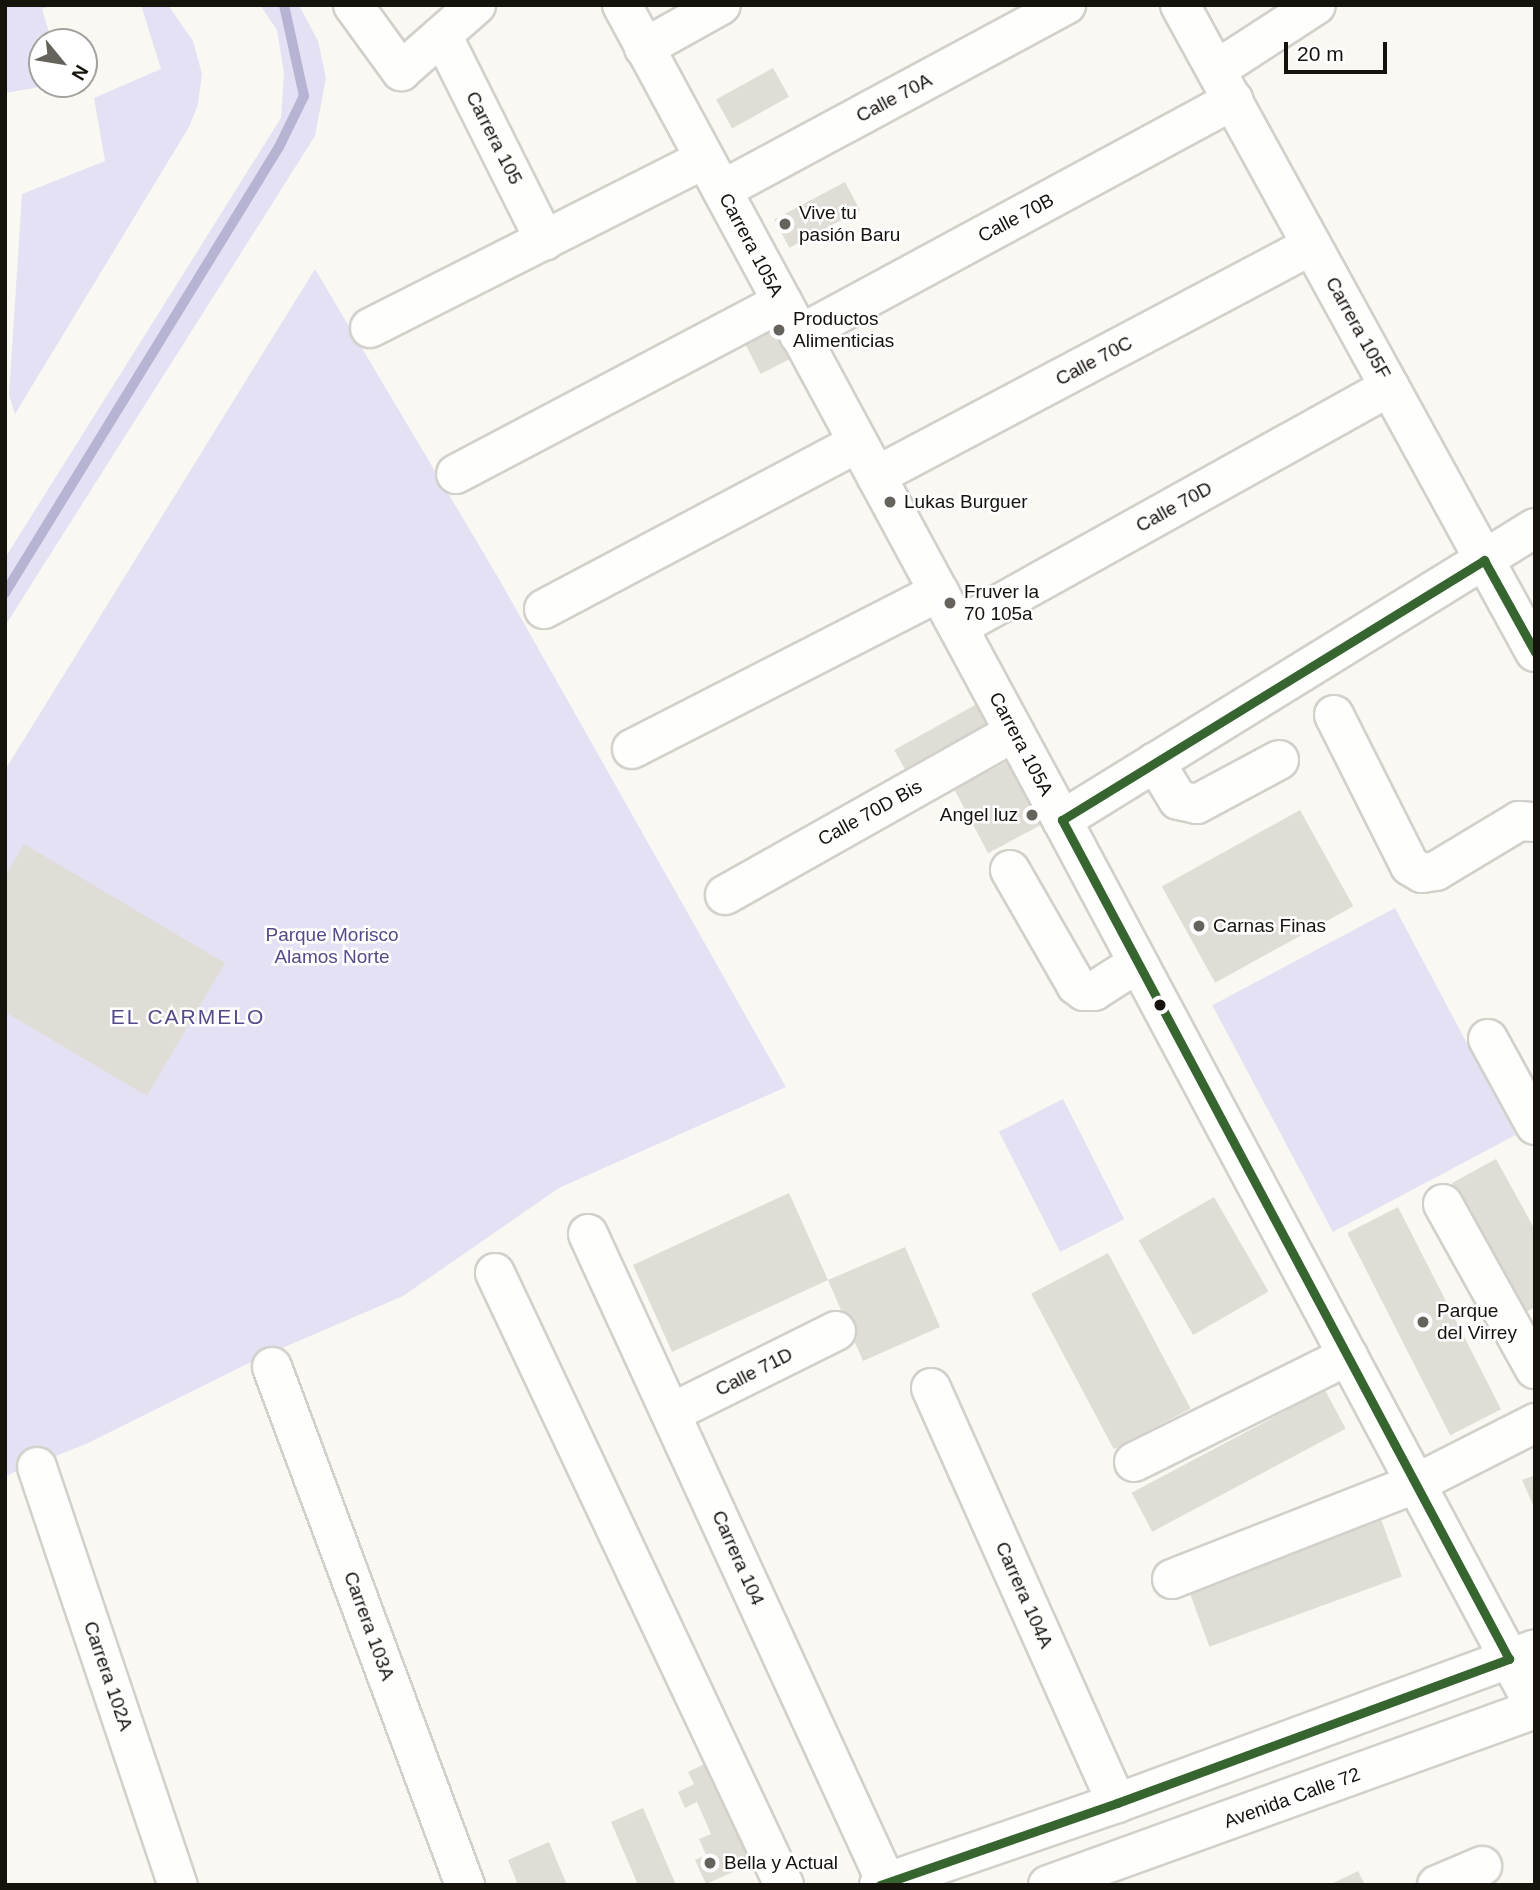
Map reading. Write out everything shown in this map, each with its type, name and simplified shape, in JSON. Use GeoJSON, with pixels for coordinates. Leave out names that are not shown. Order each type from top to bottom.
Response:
{"type":"FeatureCollection","features":[{"type":"Feature","properties":{"kind":"street"},"geometry":{"type":"LineString","coordinates":[[353,5],[401,71],[476,5]]}},
{"type":"Feature","properties":{"kind":"street","name":"Carrera 105A"},"geometry":{"type":"LineString","coordinates":[[622,5],[1062,820],[1415,1484],[1522,1654],[1535,1708]]}},
{"type":"Feature","properties":{"kind":"street"},"geometry":{"type":"LineString","coordinates":[[644,48],[721,5]]}},
{"type":"Feature","properties":{"kind":"street","name":"Calle 70A"},"geometry":{"type":"LineString","coordinates":[[370,328],[545,241],[713,174],[1066,5]]}},
{"type":"Feature","properties":{"kind":"street","name":"Carrera 105F"},"geometry":{"type":"LineString","coordinates":[[1180,5],[1535,652]]}},
{"type":"Feature","properties":{"kind":"street","name":"Calle 70B"},"geometry":{"type":"LineString","coordinates":[[800,335],[1224,85],[1316,5]]}},
{"type":"Feature","properties":{"kind":"street","name":"Carrera 105"},"geometry":{"type":"LineString","coordinates":[[442,35],[545,241]]}},
{"type":"Feature","properties":{"kind":"street","name":"Calle 70C"},"geometry":{"type":"LineString","coordinates":[[876,476],[1312,245]]}},
{"type":"Feature","properties":{"kind":"street"},"geometry":{"type":"LineString","coordinates":[[456,474],[782,302]]}},
{"type":"Feature","properties":{"kind":"street","name":"Calle 70D"},"geometry":{"type":"LineString","coordinates":[[958,627],[1390,387]]}},
{"type":"Feature","properties":{"kind":"street"},"geometry":{"type":"LineString","coordinates":[[544,609],[858,443]]}},
{"type":"Feature","properties":{"kind":"street"},"geometry":{"type":"LineString","coordinates":[[1062,820],[1535,528]]}},
{"type":"Feature","properties":{"kind":"street"},"geometry":{"type":"LineString","coordinates":[[632,749],[939,592]]}},
{"type":"Feature","properties":{"kind":"street"},"geometry":{"type":"LineString","coordinates":[[1334,715],[1410,866],[1422,873],[1436,871],[1519,821],[1535,822]]}},
{"type":"Feature","properties":{"kind":"street","name":"Calle 70D Bis"},"geometry":{"type":"LineString","coordinates":[[725,895],[1014,732]]}},
{"type":"Feature","properties":{"kind":"street"},"geometry":{"type":"LineString","coordinates":[[1155,762],[1178,800],[1197,804],[1279,760]]}},
{"type":"Feature","properties":{"kind":"street"},"geometry":{"type":"LineString","coordinates":[[1010,870],[1076,985],[1084,991],[1094,991],[1138,963]]}},
{"type":"Feature","properties":{"kind":"street"},"geometry":{"type":"LineString","coordinates":[[1488,1039],[1535,1125]]}},
{"type":"Feature","properties":{"kind":"street"},"geometry":{"type":"LineString","coordinates":[[1443,1204],[1535,1369]]}},
{"type":"Feature","properties":{"kind":"street","name":"Carrera 104"},"geometry":{"type":"LineString","coordinates":[[588,1234],[673,1412],[883,1884]]}},
{"type":"Feature","properties":{"kind":"street"},"geometry":{"type":"LineString","coordinates":[[495,1273],[784,1885]]}},
{"type":"Feature","properties":{"kind":"street","name":"Calle 71D"},"geometry":{"type":"LineString","coordinates":[[673,1412],[836,1331]]}},
{"type":"Feature","properties":{"kind":"street"},"geometry":{"type":"LineString","coordinates":[[1134,1462],[1348,1356]]}},
{"type":"Feature","properties":{"kind":"street","name":"Carrera 103A"},"geometry":{"type":"LineString","coordinates":[[272,1367],[466,1885]]}},
{"type":"Feature","properties":{"kind":"street","name":"Carrera 104A"},"geometry":{"type":"LineString","coordinates":[[931,1388],[1117,1803]]}},
{"type":"Feature","properties":{"kind":"street"},"geometry":{"type":"LineString","coordinates":[[1172,1579],[1415,1484],[1535,1423]]}},
{"type":"Feature","properties":{"kind":"street","name":"Carrera 102A"},"geometry":{"type":"LineString","coordinates":[[37,1467],[178,1885]]}},
{"type":"Feature","properties":{"kind":"street"},"geometry":{"type":"LineString","coordinates":[[883,1884],[1117,1803],[1522,1654]]}},
{"type":"Feature","properties":{"kind":"street","name":"Avenida Calle 72"},"geometry":{"type":"LineString","coordinates":[[1058,1883],[1535,1708]]}},
{"type":"Feature","properties":{"kind":"street"},"geometry":{"type":"LineString","coordinates":[[1437,1885],[1482,1866]]}},
{"type":"Feature","properties":{"kind":"green space"},"geometry":{"type":"Polygon","coordinates":[[[5,5],[52,5],[42,9],[48,28],[28,28],[28,89],[5,93],[5,5]]]}},
{"type":"Feature","properties":{"kind":"green space"},"geometry":{"type":"Polygon","coordinates":[[[141,5],[168,5],[193,41],[202,74],[198,104],[189,127],[15,414],[9,395],[22,194],[105,161],[94,98],[161,69],[141,5]]]}},
{"type":"Feature","properties":{"kind":"green space"},"geometry":{"type":"Polygon","coordinates":[[[260,5],[299,5],[318,41],[326,78],[315,136],[5,626],[5,558],[281,118],[284,73],[277,30],[260,5]]]}},
{"type":"Feature","properties":{"kind":"green space","name":"Parque Morisco Alamos Norte"},"geometry":{"type":"Polygon","coordinates":[[[315,269],[499,579],[786,1087],[559,1188],[403,1296],[257,1359],[86,1444],[5,1476],[5,770],[315,269]]]}},
{"type":"Feature","properties":{"kind":"green space"},"geometry":{"type":"Polygon","coordinates":[[[1395,908],[1516,1135],[1333,1232],[1212,1005],[1395,908]]]}},
{"type":"Feature","properties":{"kind":"green space"},"geometry":{"type":"Polygon","coordinates":[[[1063,1099],[1124,1219],[1060,1252],[999,1132],[1063,1099]]]}},
{"type":"Feature","properties":{"kind":"building"},"geometry":{"type":"Polygon","coordinates":[[[773,68],[789,97],[732,128],[716,100],[773,68]]]}},
{"type":"Feature","properties":{"kind":"building"},"geometry":{"type":"Polygon","coordinates":[[[845,182],[860,210],[789,248],[774,220],[845,182]]]}},
{"type":"Feature","properties":{"kind":"building"},"geometry":{"type":"Polygon","coordinates":[[[783,321],[800,354],[761,374],[744,341],[783,321]]]}},
{"type":"Feature","properties":{"kind":"building"},"geometry":{"type":"Polygon","coordinates":[[[986,699],[1002,728],[910,779],[894,750],[986,699]]]}},
{"type":"Feature","properties":{"kind":"building"},"geometry":{"type":"Polygon","coordinates":[[[1010,760],[1044,824],[988,853],[954,790],[1010,760]]]}},
{"type":"Feature","properties":{"kind":"building"},"geometry":{"type":"Polygon","coordinates":[[[1300,810],[1353,906],[1215,983],[1162,887],[1300,810]]]}},
{"type":"Feature","properties":{"kind":"building"},"geometry":{"type":"Polygon","coordinates":[[[24,844],[225,963],[147,1096],[5,1012],[5,876],[24,844]]]}},
{"type":"Feature","properties":{"kind":"building","name":"Parque del Virrey"},"geometry":{"type":"Polygon","coordinates":[[[1496,1159],[1535,1230],[1535,1307],[1523,1314],[1452,1183],[1496,1159]]]}},
{"type":"Feature","properties":{"kind":"building"},"geometry":{"type":"Polygon","coordinates":[[[789,1193],[828,1280],[672,1352],[633,1265],[789,1193]]]}},
{"type":"Feature","properties":{"kind":"building"},"geometry":{"type":"Polygon","coordinates":[[[1214,1197],[1268,1291],[1193,1335],[1139,1240],[1214,1197]]]}},
{"type":"Feature","properties":{"kind":"building","name":"Parque del Virrey"},"geometry":{"type":"Polygon","coordinates":[[[1398,1207],[1501,1409],[1450,1435],[1347,1233],[1398,1207]]]}},
{"type":"Feature","properties":{"kind":"building"},"geometry":{"type":"Polygon","coordinates":[[[905,1247],[940,1327],[863,1361],[828,1280],[905,1247]]]}},
{"type":"Feature","properties":{"kind":"building"},"geometry":{"type":"Polygon","coordinates":[[[1108,1253],[1191,1408],[1114,1449],[1031,1294],[1108,1253]]]}},
{"type":"Feature","properties":{"kind":"building"},"geometry":{"type":"Polygon","coordinates":[[[1325,1390],[1346,1429],[1152,1532],[1132,1493],[1325,1390]]]}},
{"type":"Feature","properties":{"kind":"building"},"geometry":{"type":"Polygon","coordinates":[[[1535,1475],[1535,1510],[1522,1480],[1535,1475]]]}},
{"type":"Feature","properties":{"kind":"building"},"geometry":{"type":"Polygon","coordinates":[[[1377,1508],[1402,1577],[1209,1647],[1184,1578],[1377,1508]]]}},
{"type":"Feature","properties":{"kind":"building"},"geometry":{"type":"Polygon","coordinates":[[[709,1762],[755,1862],[706,1884],[695,1860],[706,1855],[699,1839],[711,1834],[697,1802],[685,1808],[678,1792],[694,1784],[688,1772],[709,1762]]]}},
{"type":"Feature","properties":{"kind":"building"},"geometry":{"type":"Polygon","coordinates":[[[643,1808],[676,1885],[638,1885],[611,1822],[643,1808]]]}},
{"type":"Feature","properties":{"kind":"building"},"geometry":{"type":"Polygon","coordinates":[[[549,1842],[567,1885],[518,1885],[508,1860],[549,1842]]]}},
{"type":"Feature","properties":{"kind":"building"},"geometry":{"type":"Polygon","coordinates":[[[1358,1871],[1365,1885],[1329,1885],[1358,1871]]]}},
{"type":"Feature","properties":{"kind":"waterway"},"geometry":{"type":"LineString","coordinates":[[5,593],[279,147],[304,96],[284,5]]}},
{"type":"Feature","properties":{"kind":"transit line"},"geometry":{"type":"LineString","coordinates":[[880,1885],[1117,1803],[1509,1659],[1062,820],[1484,560],[1535,652]]}},
{"type":"Feature","properties":{"kind":"place","name":"Vive tu pasión Baru"},"geometry":{"type":"Point","coordinates":[785,224]}},
{"type":"Feature","properties":{"kind":"place","name":"Productos Alimenticias"},"geometry":{"type":"Point","coordinates":[779,330]}},
{"type":"Feature","properties":{"kind":"place","name":"Lukas Burguer"},"geometry":{"type":"Point","coordinates":[890,502]}},
{"type":"Feature","properties":{"kind":"place","name":"Fruver la 70 105a"},"geometry":{"type":"Point","coordinates":[950,603]}},
{"type":"Feature","properties":{"kind":"place","name":"Angel luz"},"geometry":{"type":"Point","coordinates":[1032,815]}},
{"type":"Feature","properties":{"kind":"place","name":"Carnas Finas"},"geometry":{"type":"Point","coordinates":[1199,926]}},
{"type":"Feature","properties":{"kind":"place","name":"Parque del Virrey"},"geometry":{"type":"Point","coordinates":[1423,1322]}},
{"type":"Feature","properties":{"kind":"place","name":"Bella y Actual"},"geometry":{"type":"Point","coordinates":[710,1863]}},
{"type":"Feature","properties":{"kind":"district","name":"EL CARMELO"},"geometry":{"type":"Point","coordinates":[188,1017]}}]}
